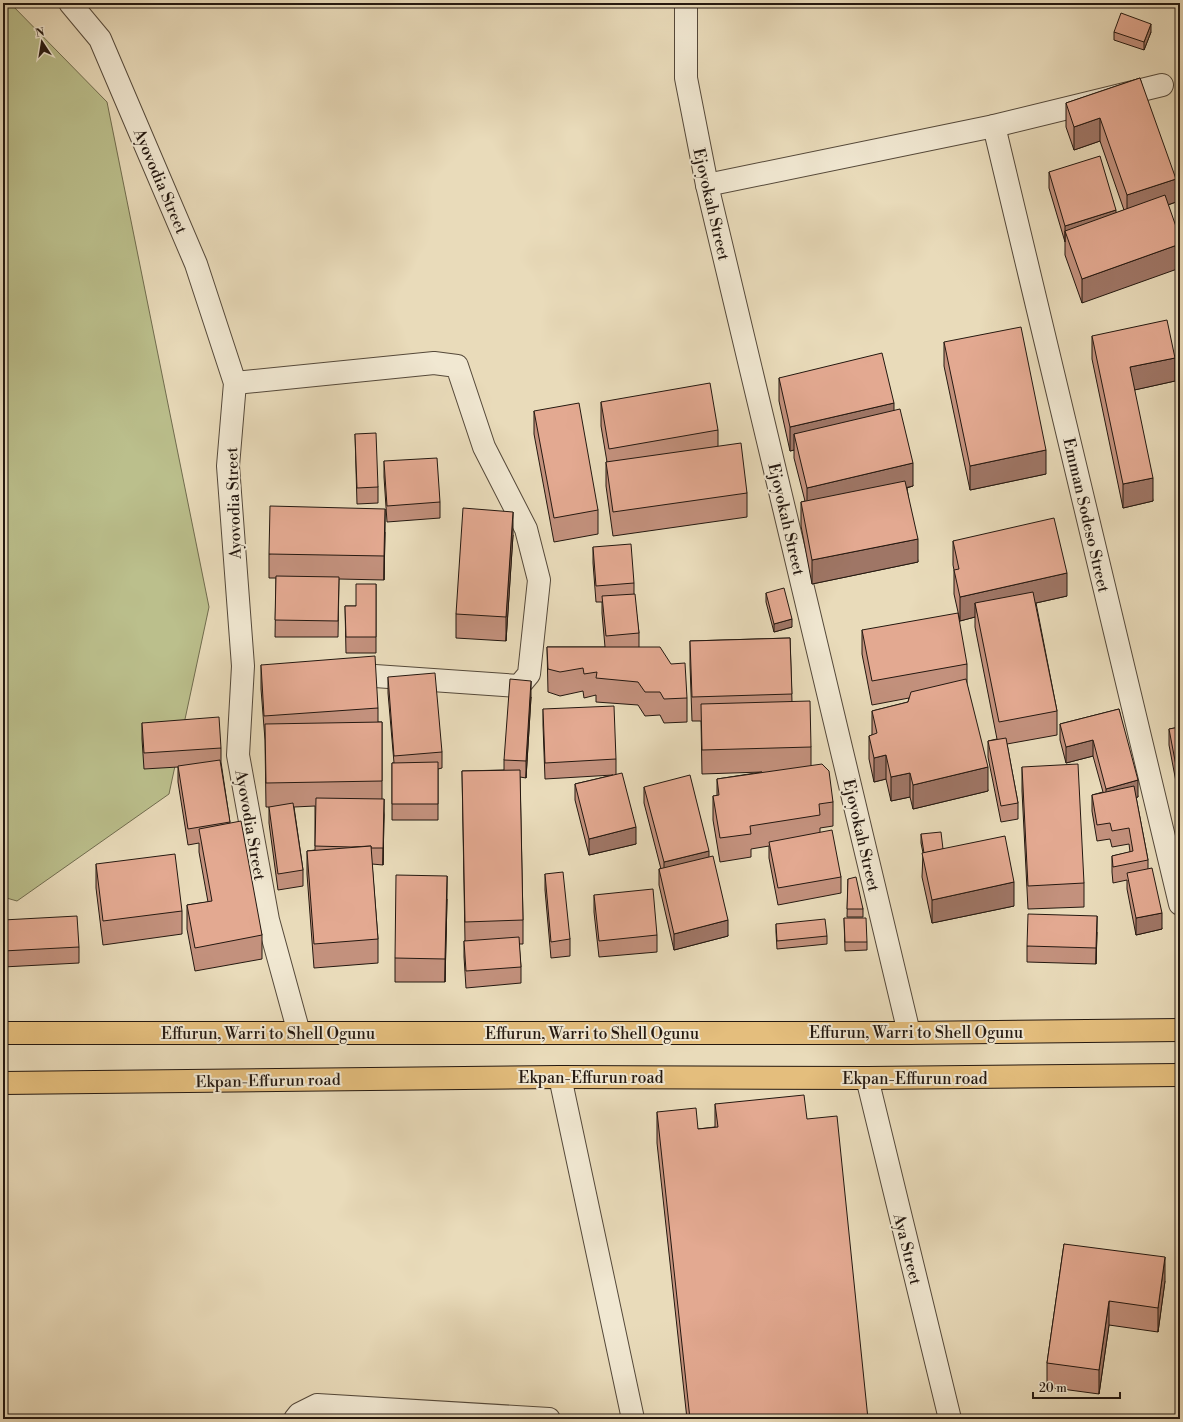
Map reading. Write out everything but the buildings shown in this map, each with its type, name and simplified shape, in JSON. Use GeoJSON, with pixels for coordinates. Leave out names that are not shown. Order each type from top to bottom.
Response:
{"type":"FeatureCollection","features":[{"type":"Feature","properties":{"kind":"main road","name":"Effurun, Warri to Shell Ogunu"},"geometry":{"type":"LineString","coordinates":[[3,1033],[909,1033],[1180,1030]]}},
{"type":"Feature","properties":{"kind":"main road","name":"Ekpan-Effurun road"},"geometry":{"type":"LineString","coordinates":[[3,1083],[560,1077],[867,1078],[1180,1075]]}},
{"type":"Feature","properties":{"kind":"street","name":"Ayovodia Street"},"geometry":{"type":"LineString","coordinates":[[70,3],[100,39],[104,46],[196,264],[235,383],[228,466],[243,666],[238,755],[268,920],[299,1032]]}},
{"type":"Feature","properties":{"kind":"street","name":"Ejoyokah Street"},"geometry":{"type":"LineString","coordinates":[[686,3],[686,78],[707,185],[909,1033]]}},
{"type":"Feature","properties":{"kind":"street"},"geometry":{"type":"LineString","coordinates":[[707,185],[994,126],[1162,85]]}},
{"type":"Feature","properties":{"kind":"street","name":"Emman Sodeso Street"},"geometry":{"type":"LineString","coordinates":[[994,126],[1180,904]]}},
{"type":"Feature","properties":{"kind":"street"},"geometry":{"type":"LineString","coordinates":[[235,383],[434,363],[457,366],[484,447],[526,529],[540,580],[529,674],[520,686],[330,672]]}},
{"type":"Feature","properties":{"kind":"street"},"geometry":{"type":"LineString","coordinates":[[243,666],[267,668]]}},
{"type":"Feature","properties":{"kind":"street"},"geometry":{"type":"LineString","coordinates":[[560,1077],[633,1419]]}},
{"type":"Feature","properties":{"kind":"street","name":"Aya Street"},"geometry":{"type":"LineString","coordinates":[[867,1078],[953,1419]]}},
{"type":"Feature","properties":{"kind":"street"},"geometry":{"type":"LineString","coordinates":[[295,1419],[299,1414],[317,1405],[548,1419]]}},
{"type":"Feature","properties":{"kind":"green space"},"geometry":{"type":"Polygon","coordinates":[[[3,3],[10,3],[107,102],[209,607],[169,794],[17,901],[3,897],[3,3]]]}}]}
